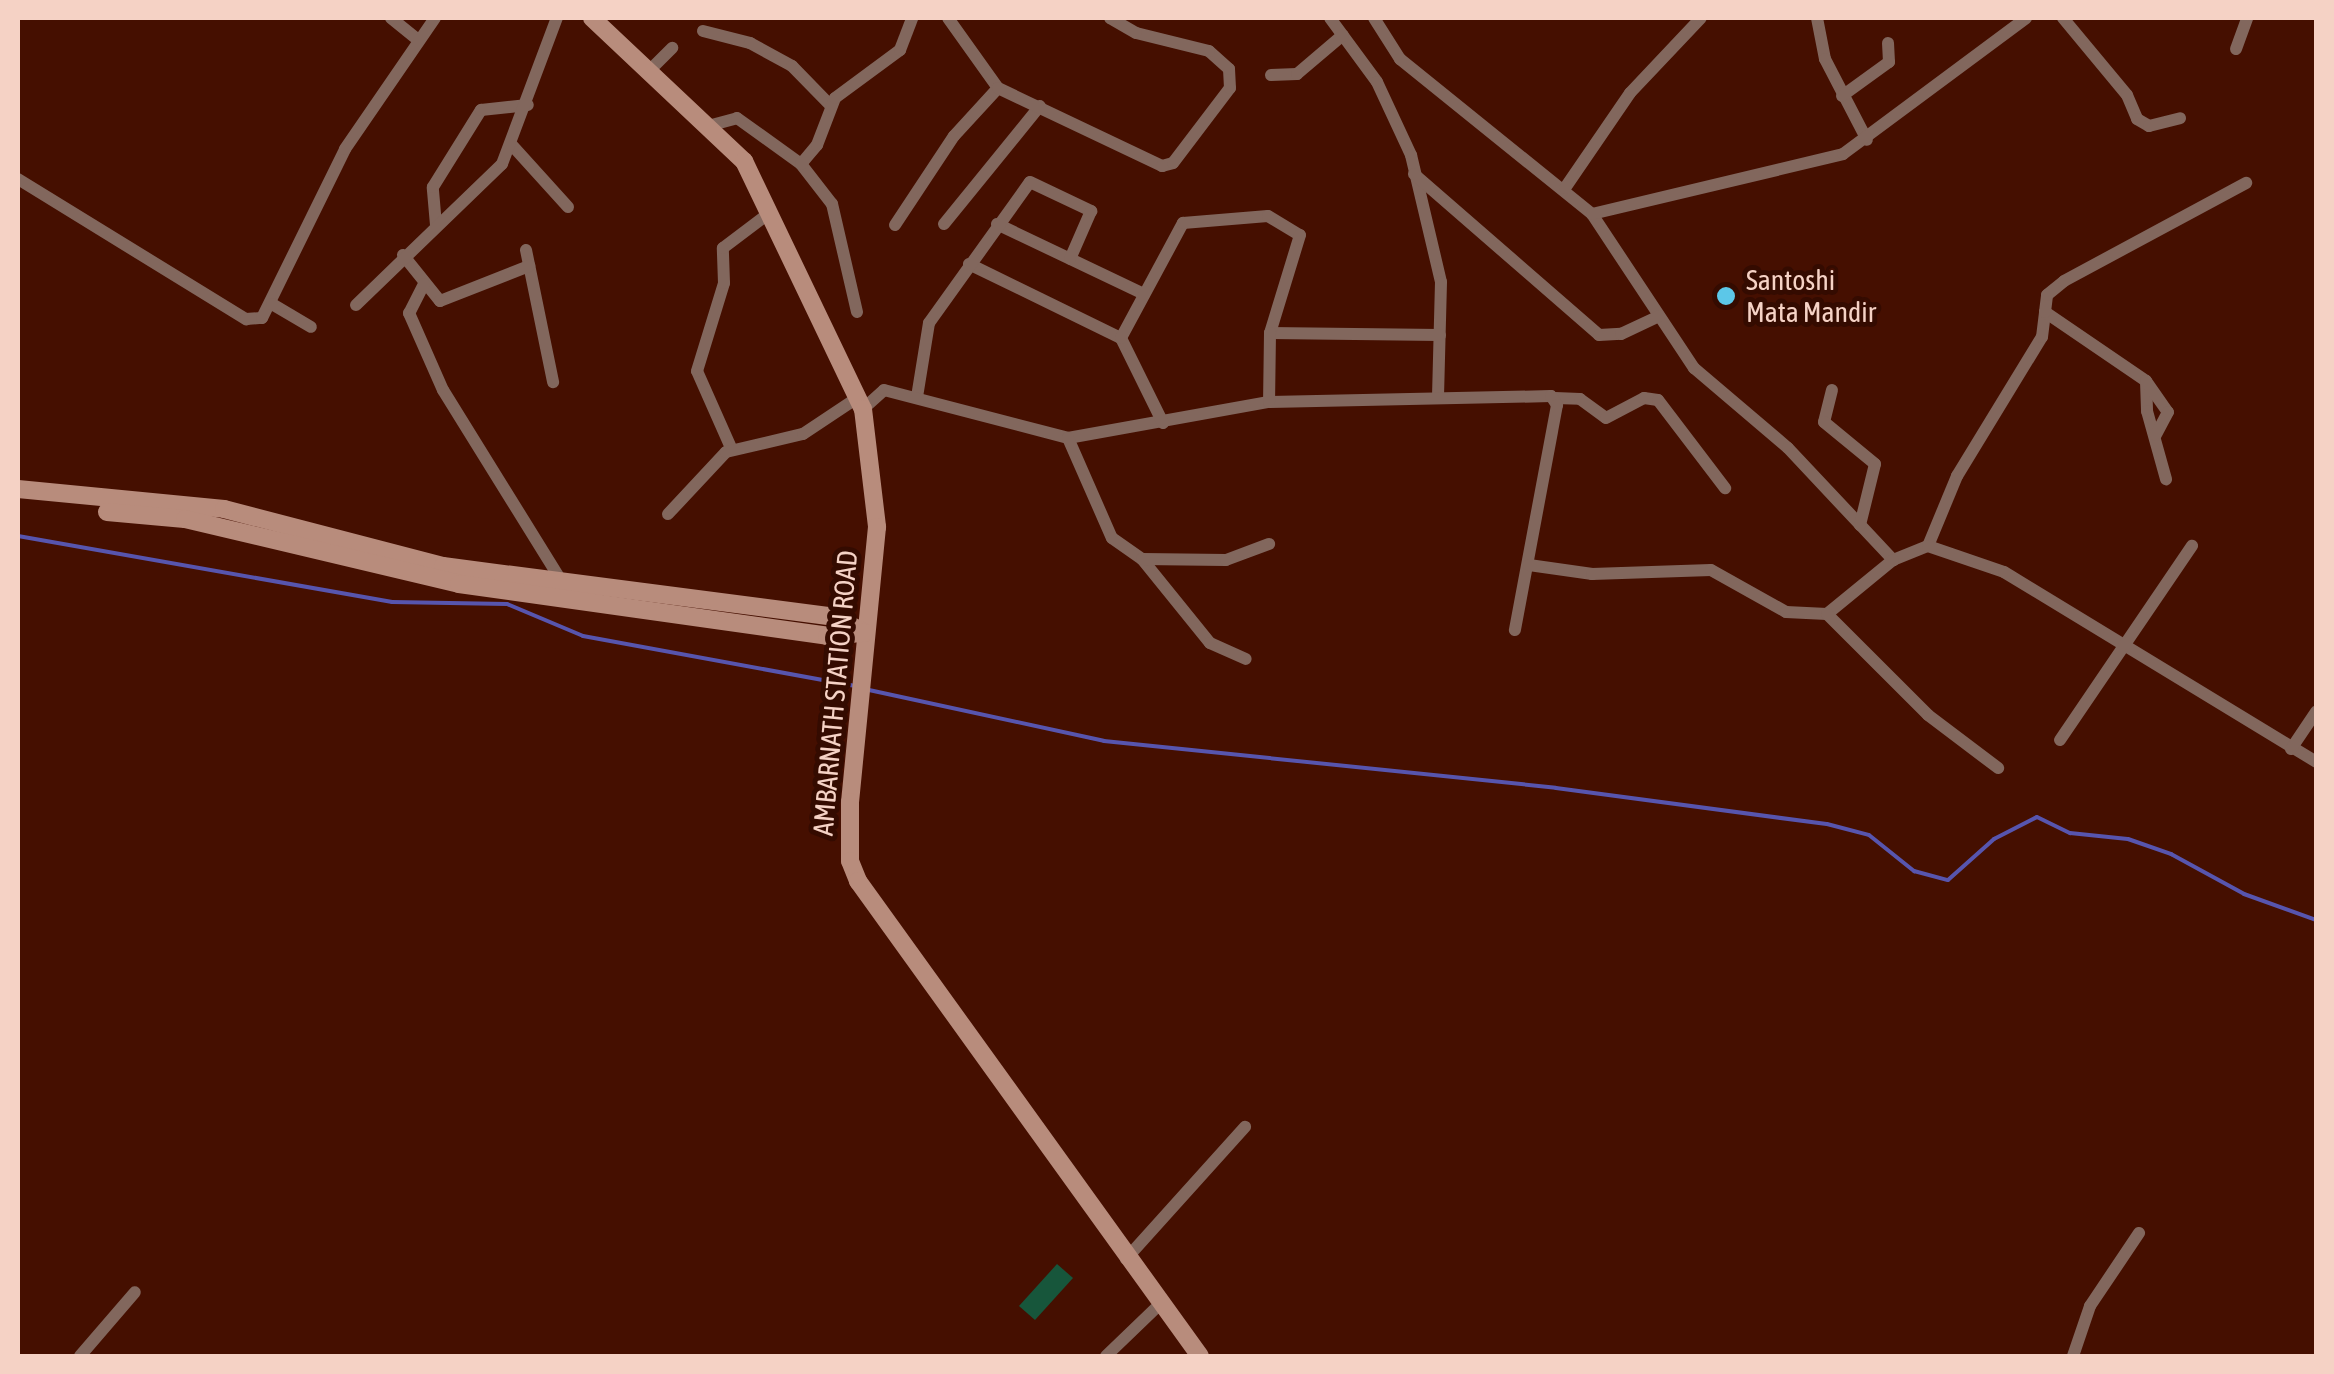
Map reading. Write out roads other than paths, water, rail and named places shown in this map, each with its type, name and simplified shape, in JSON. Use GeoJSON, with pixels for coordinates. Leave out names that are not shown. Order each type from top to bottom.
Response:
{"type":"FeatureCollection","features":[{"type":"Feature","properties":{"kind":"main road","name":"AMBARNATH STATION ROAD"},"geometry":{"type":"LineString","coordinates":[[592,18],[744,161],[860,403],[877,527],[849,838],[858,881],[1200,1356]]}},
{"type":"Feature","properties":{"kind":"main road"},"geometry":{"type":"LineString","coordinates":[[18,489],[224,509],[443,566],[834,616],[865,633]]}},
{"type":"Feature","properties":{"kind":"main road"},"geometry":{"type":"LineString","coordinates":[[18,500],[184,519],[459,584],[827,636],[865,633]]}},
{"type":"Feature","properties":{"kind":"street"},"geometry":{"type":"LineString","coordinates":[[391,18],[418,40]]}},
{"type":"Feature","properties":{"kind":"street"},"geometry":{"type":"LineString","coordinates":[[18,180],[246,319],[262,318],[345,149],[435,18]]}},
{"type":"Feature","properties":{"kind":"street"},"geometry":{"type":"LineString","coordinates":[[356,305],[502,164],[528,105],[557,18]]}},
{"type":"Feature","properties":{"kind":"street"},"geometry":{"type":"LineString","coordinates":[[800,164],[818,145],[830,104],[900,50],[912,18]]}},
{"type":"Feature","properties":{"kind":"street"},"geometry":{"type":"LineString","coordinates":[[948,18],[998,88],[1162,166],[1178,157],[1230,88],[1229,68],[1209,51],[1136,33],[1110,18]]}},
{"type":"Feature","properties":{"kind":"street"},"geometry":{"type":"LineString","coordinates":[[1330,18],[1398,122],[1414,174],[1441,282],[1438,394]]}},
{"type":"Feature","properties":{"kind":"street"},"geometry":{"type":"LineString","coordinates":[[1374,18],[1400,59],[1565,188],[1592,214],[1694,368],[1788,448],[1893,560]]}},
{"type":"Feature","properties":{"kind":"street"},"geometry":{"type":"LineString","coordinates":[[1565,188],[1630,93],[1701,18]]}},
{"type":"Feature","properties":{"kind":"street"},"geometry":{"type":"LineString","coordinates":[[1817,18],[1842,96],[1867,140]]}},
{"type":"Feature","properties":{"kind":"street"},"geometry":{"type":"LineString","coordinates":[[1592,214],[1806,165],[1867,140],[2026,18]]}},
{"type":"Feature","properties":{"kind":"street"},"geometry":{"type":"LineString","coordinates":[[2063,18],[2127,95],[2136,120],[2149,126],[2180,118]]}},
{"type":"Feature","properties":{"kind":"street"},"geometry":{"type":"LineString","coordinates":[[2236,49],[2246,18]]}},
{"type":"Feature","properties":{"kind":"street"},"geometry":{"type":"LineString","coordinates":[[703,32],[750,43],[792,66],[830,104]]}},
{"type":"Feature","properties":{"kind":"street"},"geometry":{"type":"LineString","coordinates":[[1271,75],[1296,74],[1343,35]]}},
{"type":"Feature","properties":{"kind":"street"},"geometry":{"type":"LineString","coordinates":[[1842,96],[1889,62],[1888,43]]}},
{"type":"Feature","properties":{"kind":"street"},"geometry":{"type":"LineString","coordinates":[[648,72],[672,48]]}},
{"type":"Feature","properties":{"kind":"street"},"geometry":{"type":"LineString","coordinates":[[895,224],[954,136],[998,88]]}},
{"type":"Feature","properties":{"kind":"street"},"geometry":{"type":"LineString","coordinates":[[436,225],[433,187],[481,110],[528,105]]}},
{"type":"Feature","properties":{"kind":"street"},"geometry":{"type":"LineString","coordinates":[[944,224],[1040,106]]}},
{"type":"Feature","properties":{"kind":"street"},"geometry":{"type":"LineString","coordinates":[[708,126],[736,118],[800,164],[832,204],[857,312]]}},
{"type":"Feature","properties":{"kind":"street"},"geometry":{"type":"LineString","coordinates":[[510,144],[568,207]]}},
{"type":"Feature","properties":{"kind":"street"},"geometry":{"type":"LineString","coordinates":[[1414,174],[1599,335],[1621,334],[1659,316]]}},
{"type":"Feature","properties":{"kind":"street"},"geometry":{"type":"LineString","coordinates":[[916,397],[929,323],[997,224],[1033,181],[1091,211],[1070,259]]}},
{"type":"Feature","properties":{"kind":"street"},"geometry":{"type":"LineString","coordinates":[[1928,546],[1957,476],[2042,337],[2047,295],[2064,281],[2246,183]]}},
{"type":"Feature","properties":{"kind":"street"},"geometry":{"type":"LineString","coordinates":[[732,450],[697,371],[724,283],[723,248],[768,214]]}},
{"type":"Feature","properties":{"kind":"street"},"geometry":{"type":"LineString","coordinates":[[1121,338],[1182,224],[1268,216],[1297,231],[1302,243],[1270,333],[1269,402]]}},
{"type":"Feature","properties":{"kind":"street"},"geometry":{"type":"LineString","coordinates":[[997,224],[1144,294]]}},
{"type":"Feature","properties":{"kind":"street"},"geometry":{"type":"LineString","coordinates":[[526,250],[552,382]]}},
{"type":"Feature","properties":{"kind":"street"},"geometry":{"type":"LineString","coordinates":[[403,256],[436,300],[445,300],[530,266]]}},
{"type":"Feature","properties":{"kind":"street"},"geometry":{"type":"LineString","coordinates":[[970,264],[1121,338],[1162,423]]}},
{"type":"Feature","properties":{"kind":"street"},"geometry":{"type":"LineString","coordinates":[[424,284],[409,312],[443,390],[562,582]]}},
{"type":"Feature","properties":{"kind":"street"},"geometry":{"type":"LineString","coordinates":[[272,304],[311,327]]}},
{"type":"Feature","properties":{"kind":"street"},"geometry":{"type":"LineString","coordinates":[[2045,312],[2146,381],[2168,412],[2156,435]]}},
{"type":"Feature","properties":{"kind":"street"},"geometry":{"type":"LineString","coordinates":[[1270,333],[1440,336]]}},
{"type":"Feature","properties":{"kind":"street"},"geometry":{"type":"LineString","coordinates":[[2146,381],[2166,479]]}},
{"type":"Feature","properties":{"kind":"street"},"geometry":{"type":"LineString","coordinates":[[668,514],[732,450],[803,434],[884,390],[1068,438],[1269,402],[1438,394],[1580,399],[1606,418],[1644,398],[1658,400],[1726,488]]}},
{"type":"Feature","properties":{"kind":"street"},"geometry":{"type":"LineString","coordinates":[[1832,390],[1824,422],[1874,464],[1860,525]]}},
{"type":"Feature","properties":{"kind":"street"},"geometry":{"type":"LineString","coordinates":[[1514,630],[1529,565],[1554,398]]}},
{"type":"Feature","properties":{"kind":"street"},"geometry":{"type":"LineString","coordinates":[[1068,438],[1103,524],[1142,559],[1210,643],[1246,659]]}},
{"type":"Feature","properties":{"kind":"street"},"geometry":{"type":"LineString","coordinates":[[1142,559],[1226,560],[1268,544]]}},
{"type":"Feature","properties":{"kind":"street"},"geometry":{"type":"LineString","coordinates":[[1529,565],[1592,574],[1711,570],[1786,612],[1826,614],[1893,560],[1928,546],[2004,572],[2123,648],[2316,762]]}},
{"type":"Feature","properties":{"kind":"street"},"geometry":{"type":"LineString","coordinates":[[2060,740],[2192,546]]}},
{"type":"Feature","properties":{"kind":"street"},"geometry":{"type":"LineString","coordinates":[[1826,614],[1928,716],[1998,768]]}},
{"type":"Feature","properties":{"kind":"street"},"geometry":{"type":"LineString","coordinates":[[2291,749],[2316,712]]}},
{"type":"Feature","properties":{"kind":"street"},"geometry":{"type":"LineString","coordinates":[[1126,1258],[1245,1126]]}},
{"type":"Feature","properties":{"kind":"street"},"geometry":{"type":"LineString","coordinates":[[2073,1356],[2090,1306],[2139,1233]]}},
{"type":"Feature","properties":{"kind":"street"},"geometry":{"type":"LineString","coordinates":[[80,1356],[136,1292]]}},
{"type":"Feature","properties":{"kind":"street"},"geometry":{"type":"LineString","coordinates":[[1106,1356],[1160,1304]]}},
{"type":"Feature","properties":{"kind":"waterway"},"geometry":{"type":"LineString","coordinates":[[18,536],[392,602],[507,604],[583,636],[855,686]]}},
{"type":"Feature","properties":{"kind":"waterway"},"geometry":{"type":"LineString","coordinates":[[869,690],[1104,741],[1556,788],[1827,824],[1869,835],[1914,871],[1948,880],[1994,839],[2037,817],[2070,833],[2128,839],[2171,854],[2244,894],[2316,920]]}},
{"type":"Feature","properties":{"kind":"place","name":"Santoshi Mata Mandir"},"geometry":{"type":"Point","coordinates":[1726,296]}}]}
